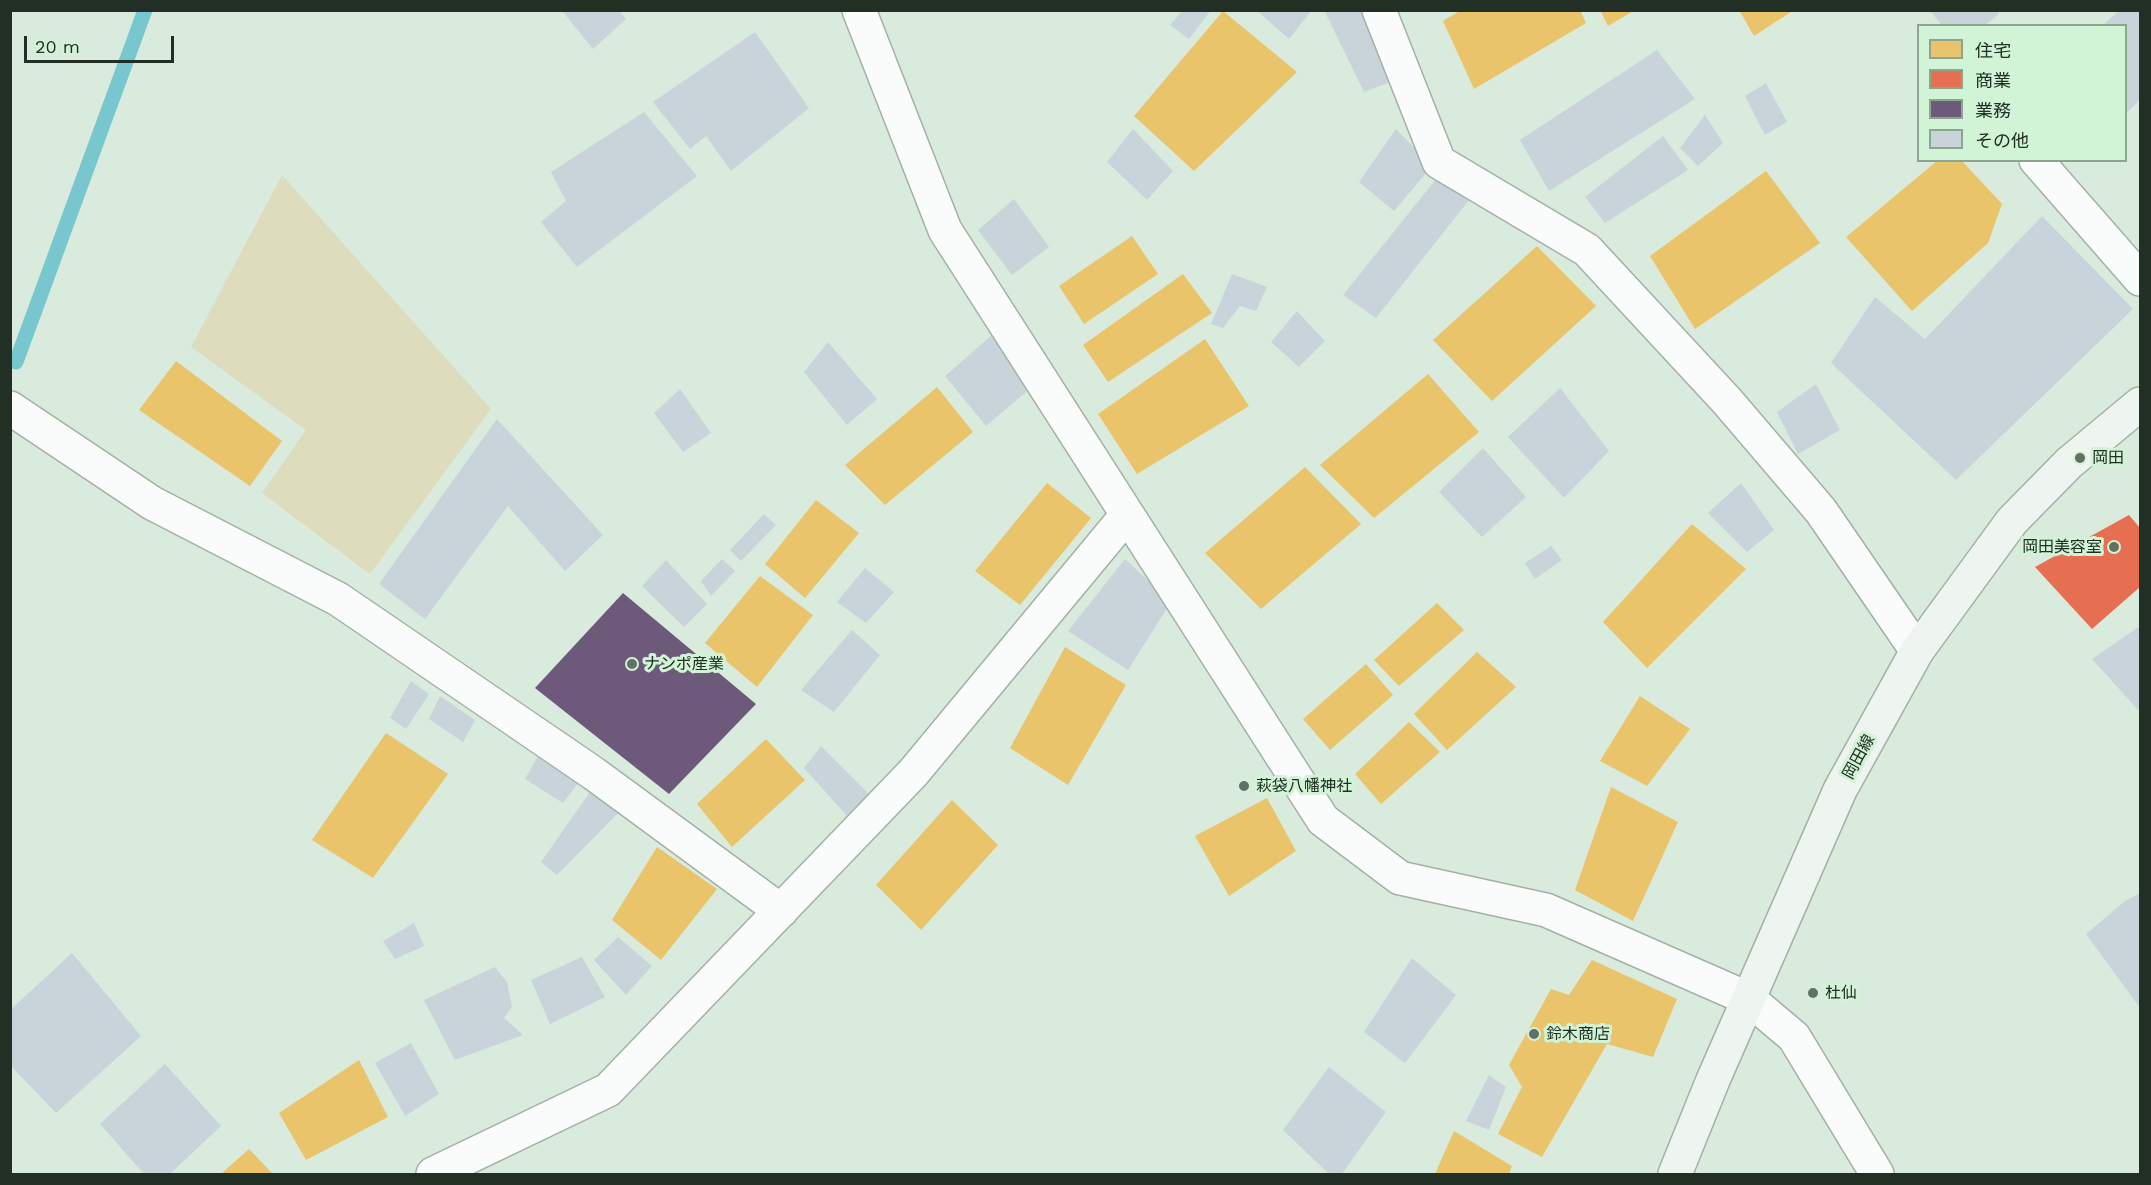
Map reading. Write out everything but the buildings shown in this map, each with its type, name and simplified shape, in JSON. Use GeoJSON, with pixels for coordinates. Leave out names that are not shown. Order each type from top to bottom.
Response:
{"type":"FeatureCollection","features":[{"type":"Feature","properties":{"kind":"street"},"geometry":{"type":"LineString","coordinates":[[860,10],[945,230],[1323,820],[1400,878],[1546,910],[1749,999],[1794,1037],[1877,1174]]}},
{"type":"Feature","properties":{"kind":"street"},"geometry":{"type":"LineString","coordinates":[[1379,10],[1439,162],[1587,250],[1727,400],[1821,511],[1917,651]]}},
{"type":"Feature","properties":{"kind":"street"},"geometry":{"type":"LineString","coordinates":[[2038,162],[2140,279]]}},
{"type":"Feature","properties":{"kind":"street","name":"岡田線"},"geometry":{"type":"LineString","coordinates":[[1675,1174],[1713,1080],[1840,790],[1917,651],[2012,521],[2069,463],[2140,406]]}},
{"type":"Feature","properties":{"kind":"street"},"geometry":{"type":"LineString","coordinates":[[10,408],[152,503],[338,599],[593,773],[781,910]]}},
{"type":"Feature","properties":{"kind":"street"},"geometry":{"type":"LineString","coordinates":[[433,1174],[608,1090],[913,773],[1127,514]]}},
{"type":"Feature","properties":{"kind":"green space"},"geometry":{"type":"Polygon","coordinates":[[[282,175],[491,409],[370,574],[262,493],[306,430],[191,347],[282,175]]]}},
{"type":"Feature","properties":{"kind":"waterway"},"geometry":{"type":"LineString","coordinates":[[16,362],[145,10]]}},
{"type":"Feature","properties":{"kind":"place","name":"岡田"},"geometry":{"type":"Point","coordinates":[2080,458]}},
{"type":"Feature","properties":{"kind":"place","name":"岡田美容室"},"geometry":{"type":"Point","coordinates":[2114,547]}},
{"type":"Feature","properties":{"kind":"place","name":"ナンポ産業"},"geometry":{"type":"Point","coordinates":[632,664]}},
{"type":"Feature","properties":{"kind":"place","name":"萩袋八幡神社"},"geometry":{"type":"Point","coordinates":[1244,786]}},
{"type":"Feature","properties":{"kind":"place","name":"杜仙"},"geometry":{"type":"Point","coordinates":[1813,993]}},
{"type":"Feature","properties":{"kind":"place","name":"鈴木商店"},"geometry":{"type":"Point","coordinates":[1534,1034]}}]}
